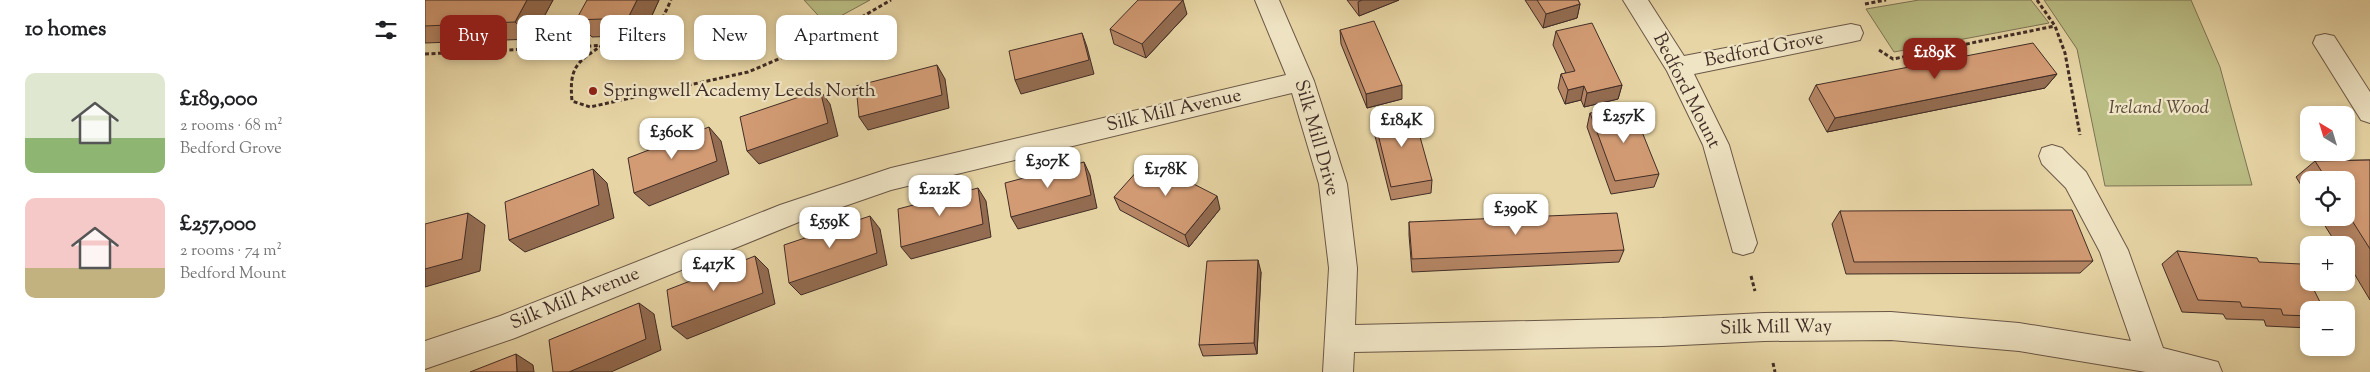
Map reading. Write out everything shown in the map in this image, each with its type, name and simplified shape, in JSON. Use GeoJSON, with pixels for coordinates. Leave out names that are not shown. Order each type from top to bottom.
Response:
{"type":"FeatureCollection","features":[{"type":"Feature","properties":{"kind":"street","name":"Silk Mill Drive"},"geometry":{"type":"LineString","coordinates":[[1267,0],[1301,81],[1333,184],[1343,268],[1338,372]]}},
{"type":"Feature","properties":{"kind":"street","name":"Bedford Mount"},"geometry":{"type":"LineString","coordinates":[[1635,0],[1678,67],[1716,145],[1743,243]]}},
{"type":"Feature","properties":{"kind":"street","name":"Bedford Grove"},"geometry":{"type":"LineString","coordinates":[[1678,67],[1851,33]]}},
{"type":"Feature","properties":{"kind":"street"},"geometry":{"type":"LineString","coordinates":[[2325,43],[2370,112]]}},
{"type":"Feature","properties":{"kind":"street","name":"Silk Mill Avenue"},"geometry":{"type":"LineString","coordinates":[[425,355],[504,328],[790,213],[891,179],[1301,81]]}},
{"type":"Feature","properties":{"kind":"street"},"geometry":{"type":"LineString","coordinates":[[2052,156],[2076,180],[2114,250],[2152,359]]}},
{"type":"Feature","properties":{"kind":"street","name":"Silk Mill Way"},"geometry":{"type":"LineString","coordinates":[[1341,339],[1662,332],[1764,327],[1891,326],[2019,337],[2152,359],[2207,372]]}},
{"type":"Feature","properties":{"kind":"path"},"geometry":{"type":"LineString","coordinates":[[664,15],[671,0]]}},
{"type":"Feature","properties":{"kind":"path"},"geometry":{"type":"LineString","coordinates":[[600,47],[582,58],[570,80],[573,101],[590,107],[748,72],[819,42],[891,0]]}},
{"type":"Feature","properties":{"kind":"path"},"geometry":{"type":"LineString","coordinates":[[2037,0],[2055,26],[2065,53],[2084,156],[2080,187]]}},
{"type":"Feature","properties":{"kind":"path"},"geometry":{"type":"LineString","coordinates":[[1851,33],[1893,59],[2055,26]]}},
{"type":"Feature","properties":{"kind":"path"},"geometry":{"type":"LineString","coordinates":[[425,54],[600,45]]}},
{"type":"Feature","properties":{"kind":"green space"},"geometry":{"type":"Polygon","coordinates":[[[804,0],[870,0],[842,15],[818,15],[804,0]]]}},
{"type":"Feature","properties":{"kind":"green space"},"geometry":{"type":"Polygon","coordinates":[[[1919,0],[2031,0],[2049,23],[1894,52],[1866,9],[1919,0]]]}},
{"type":"Feature","properties":{"kind":"green space","name":"Ireland Wood"},"geometry":{"type":"Polygon","coordinates":[[[2044,0],[2191,0],[2220,67],[2252,185],[2105,186],[2077,49],[2044,0]]]}},
{"type":"Feature","properties":{"kind":"building"},"geometry":{"type":"Polygon","coordinates":[[[425,0],[527,0],[519,15],[517,15],[515,22],[507,22],[507,15],[440,15],[440,25],[425,26],[425,0]]]}},
{"type":"Feature","properties":{"kind":"building"},"geometry":{"type":"Polygon","coordinates":[[[587,0],[637,0],[630,15],[600,15],[600,19],[590,19],[590,15],[579,15],[587,0]]]}},
{"type":"Feature","properties":{"kind":"building"},"geometry":{"type":"Polygon","coordinates":[[[1138,0],[1183,0],[1142,44],[1110,29],[1138,0]]]}},
{"type":"Feature","properties":{"kind":"building"},"geometry":{"type":"Polygon","coordinates":[[[1537,0],[1578,0],[1580,4],[1546,14],[1537,0]]]}},
{"type":"Feature","properties":{"kind":"building"},"geometry":{"type":"Polygon","coordinates":[[[1374,21],[1402,85],[1366,94],[1340,30],[1374,21]]]}},
{"type":"Feature","properties":{"kind":"building"},"geometry":{"type":"Polygon","coordinates":[[[1592,23],[1622,85],[1587,93],[1584,86],[1568,90],[1561,74],[1575,71],[1556,31],[1592,23]]]}},
{"type":"Feature","properties":{"kind":"building"},"geometry":{"type":"Polygon","coordinates":[[[1082,33],[1089,60],[1015,80],[1009,51],[1082,33]]]}},
{"type":"Feature","properties":{"kind":"building"},"geometry":{"type":"Polygon","coordinates":[[[2033,43],[2057,74],[1835,118],[1816,85],[2033,43]]]}},
{"type":"Feature","properties":{"kind":"building"},"geometry":{"type":"Polygon","coordinates":[[[937,65],[942,95],[859,117],[856,86],[937,65]]]}},
{"type":"Feature","properties":{"kind":"building"},"geometry":{"type":"Polygon","coordinates":[[[820,90],[828,123],[747,151],[740,117],[820,90]]]}},
{"type":"Feature","properties":{"kind":"building"},"geometry":{"type":"Polygon","coordinates":[[[1632,107],[1659,174],[1615,181],[1590,113],[1632,107]]]}},
{"type":"Feature","properties":{"kind":"building"},"geometry":{"type":"Polygon","coordinates":[[[1412,108],[1432,180],[1391,187],[1373,114],[1412,108]]]}},
{"type":"Feature","properties":{"kind":"building"},"geometry":{"type":"Polygon","coordinates":[[[709,127],[717,161],[634,193],[628,158],[709,127]]]}},
{"type":"Feature","properties":{"kind":"building"},"geometry":{"type":"Polygon","coordinates":[[[1147,160],[1217,196],[1185,235],[1114,197],[1147,160]]]}},
{"type":"Feature","properties":{"kind":"building"},"geometry":{"type":"Polygon","coordinates":[[[2370,160],[2370,249],[2355,225],[2355,171],[2321,171],[2315,161],[2370,160]]]}},
{"type":"Feature","properties":{"kind":"building"},"geometry":{"type":"Polygon","coordinates":[[[1084,162],[1091,195],[1011,217],[1005,183],[1084,162]]]}},
{"type":"Feature","properties":{"kind":"building"},"geometry":{"type":"Polygon","coordinates":[[[593,169],[599,205],[509,240],[505,202],[593,169]]]}},
{"type":"Feature","properties":{"kind":"building"},"geometry":{"type":"Polygon","coordinates":[[[978,188],[983,224],[901,247],[898,209],[978,188]]]}},
{"type":"Feature","properties":{"kind":"building"},"geometry":{"type":"Polygon","coordinates":[[[2072,210],[2093,261],[1854,262],[1840,211],[2072,210]]]}},
{"type":"Feature","properties":{"kind":"building"},"geometry":{"type":"Polygon","coordinates":[[[468,213],[462,259],[425,269],[425,224],[468,213]]]}},
{"type":"Feature","properties":{"kind":"building"},"geometry":{"type":"Polygon","coordinates":[[[1617,213],[1624,250],[1412,259],[1409,222],[1617,213]]]}},
{"type":"Feature","properties":{"kind":"building"},"geometry":{"type":"Polygon","coordinates":[[[870,216],[877,253],[789,283],[784,245],[870,216]]]}},
{"type":"Feature","properties":{"kind":"building"},"geometry":{"type":"Polygon","coordinates":[[[2177,251],[2257,258],[2259,262],[2300,264],[2300,291],[2314,291],[2320,301],[2300,301],[2300,316],[2283,315],[2281,309],[2242,307],[2240,302],[2198,300],[2177,251]]]}},
{"type":"Feature","properties":{"kind":"building"},"geometry":{"type":"Polygon","coordinates":[[[755,256],[763,293],[672,327],[667,290],[755,256]]]}},
{"type":"Feature","properties":{"kind":"building"},"geometry":{"type":"Polygon","coordinates":[[[1258,260],[1254,343],[1199,345],[1207,261],[1258,260]]]}},
{"type":"Feature","properties":{"kind":"building"},"geometry":{"type":"Polygon","coordinates":[[[639,303],[646,339],[569,372],[553,372],[549,340],[639,303]]]}},
{"type":"Feature","properties":{"kind":"building"},"geometry":{"type":"Polygon","coordinates":[[[516,354],[517,372],[470,372],[516,354]]]}},
{"type":"Feature","properties":{"kind":"place","name":"Springwell Academy Leeds North"},"geometry":{"type":"Point","coordinates":[593,91]}}]}
